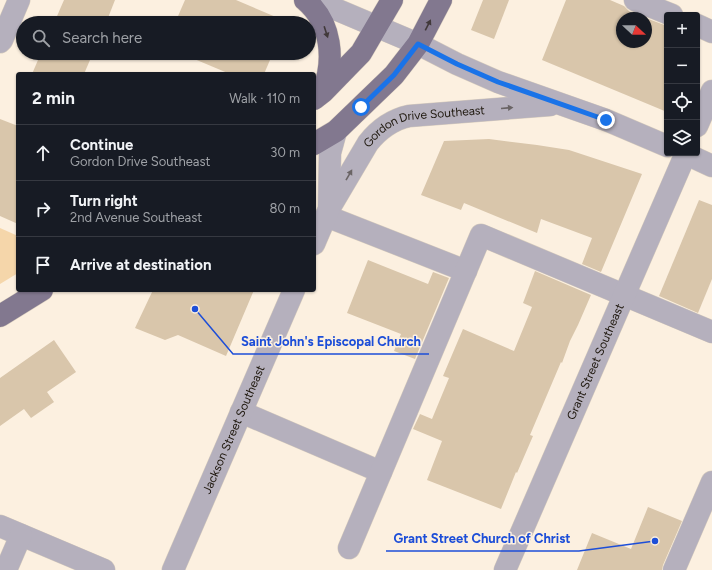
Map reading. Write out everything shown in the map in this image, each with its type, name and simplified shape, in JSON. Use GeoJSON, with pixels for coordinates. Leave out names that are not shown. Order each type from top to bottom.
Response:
{"type":"FeatureCollection","features":[{"type":"Feature","properties":{"kind":"main road"},"geometry":{"type":"LineString","coordinates":[[305,0],[316,12],[323,24],[328,37],[330,51],[328,79],[318,96]]}},
{"type":"Feature","properties":{"kind":"main road"},"geometry":{"type":"LineString","coordinates":[[318,96],[361,52],[392,0]]}},
{"type":"Feature","properties":{"kind":"main road"},"geometry":{"type":"LineString","coordinates":[[316,143],[336,131],[394,75],[418,44],[441,0]]}},
{"type":"Feature","properties":{"kind":"main road"},"geometry":{"type":"LineString","coordinates":[[0,316],[39,292]]}},
{"type":"Feature","properties":{"kind":"street"},"geometry":{"type":"LineString","coordinates":[[0,42],[19,0]]}},
{"type":"Feature","properties":{"kind":"street"},"geometry":{"type":"LineString","coordinates":[[314,0],[418,44],[457,64],[498,82],[606,120],[664,144]]}},
{"type":"Feature","properties":{"kind":"street"},"geometry":{"type":"LineString","coordinates":[[635,0],[665,12]]}},
{"type":"Feature","properties":{"kind":"street"},"geometry":{"type":"LineString","coordinates":[[700,27],[712,32]]}},
{"type":"Feature","properties":{"kind":"street"},"geometry":{"type":"LineString","coordinates":[[700,120],[712,91]]}},
{"type":"Feature","properties":{"kind":"street","name":"Gordon Drive Southeast"},"geometry":{"type":"LineString","coordinates":[[328,212],[374,134],[391,122],[409,116],[558,104]]}},
{"type":"Feature","properties":{"kind":"street"},"geometry":{"type":"LineString","coordinates":[[316,239],[328,212],[330,153],[336,131]]}},
{"type":"Feature","properties":{"kind":"street","name":"Grant Street Southeast"},"geometry":{"type":"LineString","coordinates":[[505,570],[624,295],[679,156]]}},
{"type":"Feature","properties":{"kind":"street"},"geometry":{"type":"LineString","coordinates":[[691,156],[712,166]]}},
{"type":"Feature","properties":{"kind":"street"},"geometry":{"type":"LineString","coordinates":[[316,184],[328,212],[466,271]]}},
{"type":"Feature","properties":{"kind":"street"},"geometry":{"type":"LineString","coordinates":[[349,548],[481,235],[712,332]]}},
{"type":"Feature","properties":{"kind":"street","name":"Jackson Street Southeast"},"geometry":{"type":"LineString","coordinates":[[173,570],[293,292]]}},
{"type":"Feature","properties":{"kind":"street"},"geometry":{"type":"LineString","coordinates":[[241,412],[381,472]]}},
{"type":"Feature","properties":{"kind":"street"},"geometry":{"type":"LineString","coordinates":[[674,570],[712,482]]}},
{"type":"Feature","properties":{"kind":"street"},"geometry":{"type":"LineString","coordinates":[[0,526],[104,570]]}},
{"type":"Feature","properties":{"kind":"street"},"geometry":{"type":"LineString","coordinates":[[6,570],[21,535]]}},
{"type":"Feature","properties":{"kind":"shaded area"},"geometry":{"type":"Polygon","coordinates":[[[0,228],[16,235],[16,274],[0,284],[0,228]]]}},
{"type":"Feature","properties":{"kind":"building"},"geometry":{"type":"Polygon","coordinates":[[[64,0],[115,0],[109,16],[57,16],[64,0]]]}},
{"type":"Feature","properties":{"kind":"building"},"geometry":{"type":"Polygon","coordinates":[[[185,0],[236,0],[274,16],[178,16],[185,0]]]}},
{"type":"Feature","properties":{"kind":"building"},"geometry":{"type":"Polygon","coordinates":[[[483,0],[509,0],[494,39],[471,30],[483,0]]]}},
{"type":"Feature","properties":{"kind":"building"},"geometry":{"type":"Polygon","coordinates":[[[566,0],[610,0],[624,6],[630,12],[616,12],[616,48],[652,48],[652,20],[664,25],[664,111],[542,60],[566,0]]]}},
{"type":"Feature","properties":{"kind":"building"},"geometry":{"type":"Polygon","coordinates":[[[38,60],[90,60],[85,72],[33,72],[38,60]]]}},
{"type":"Feature","properties":{"kind":"building"},"geometry":{"type":"Polygon","coordinates":[[[197,60],[270,60],[265,72],[225,72],[197,60]]]}},
{"type":"Feature","properties":{"kind":"building"},"geometry":{"type":"Polygon","coordinates":[[[0,119],[16,125],[16,223],[0,216],[0,119]]]}},
{"type":"Feature","properties":{"kind":"building"},"geometry":{"type":"Polygon","coordinates":[[[489,139],[569,150],[642,174],[601,272],[582,264],[592,238],[541,219],[537,233],[464,203],[461,210],[421,195],[444,141],[489,139]]]}},
{"type":"Feature","properties":{"kind":"building"},"geometry":{"type":"Polygon","coordinates":[[[699,200],[712,205],[712,279],[698,313],[659,296],[699,200]]]}},
{"type":"Feature","properties":{"kind":"building"},"geometry":{"type":"Polygon","coordinates":[[[368,260],[428,284],[433,272],[449,278],[415,359],[394,351],[401,334],[347,313],[368,260]]]}},
{"type":"Feature","properties":{"kind":"building"},"geometry":{"type":"Polygon","coordinates":[[[535,271],[591,295],[530,435],[533,436],[501,509],[427,480],[442,441],[413,429],[420,414],[432,419],[449,378],[443,376],[463,329],[514,351],[532,307],[523,303],[535,271]]]}},
{"type":"Feature","properties":{"kind":"building"},"geometry":{"type":"Polygon","coordinates":[[[152,292],[253,292],[226,356],[178,335],[165,340],[135,328],[152,292]]]}},
{"type":"Feature","properties":{"kind":"building"},"geometry":{"type":"Polygon","coordinates":[[[54,340],[76,372],[47,392],[54,402],[31,418],[24,409],[0,426],[0,378],[54,340]]]}},
{"type":"Feature","properties":{"kind":"building"},"geometry":{"type":"Polygon","coordinates":[[[648,507],[682,521],[662,570],[577,570],[592,533],[631,549],[648,507]]]}},
{"type":"Feature","properties":{"kind":"place","name":"Saint John's Episcopal Church"},"geometry":{"type":"Point","coordinates":[195,309]}},
{"type":"Feature","properties":{"kind":"place","name":"Grant Street Church of Christ"},"geometry":{"type":"Point","coordinates":[655,541]}},
{"type":"Feature","properties":{"kind":"route"},"geometry":{"type":"LineString","coordinates":[[361,107],[394,75],[418,44],[457,64],[498,82],[606,120]]}}]}
